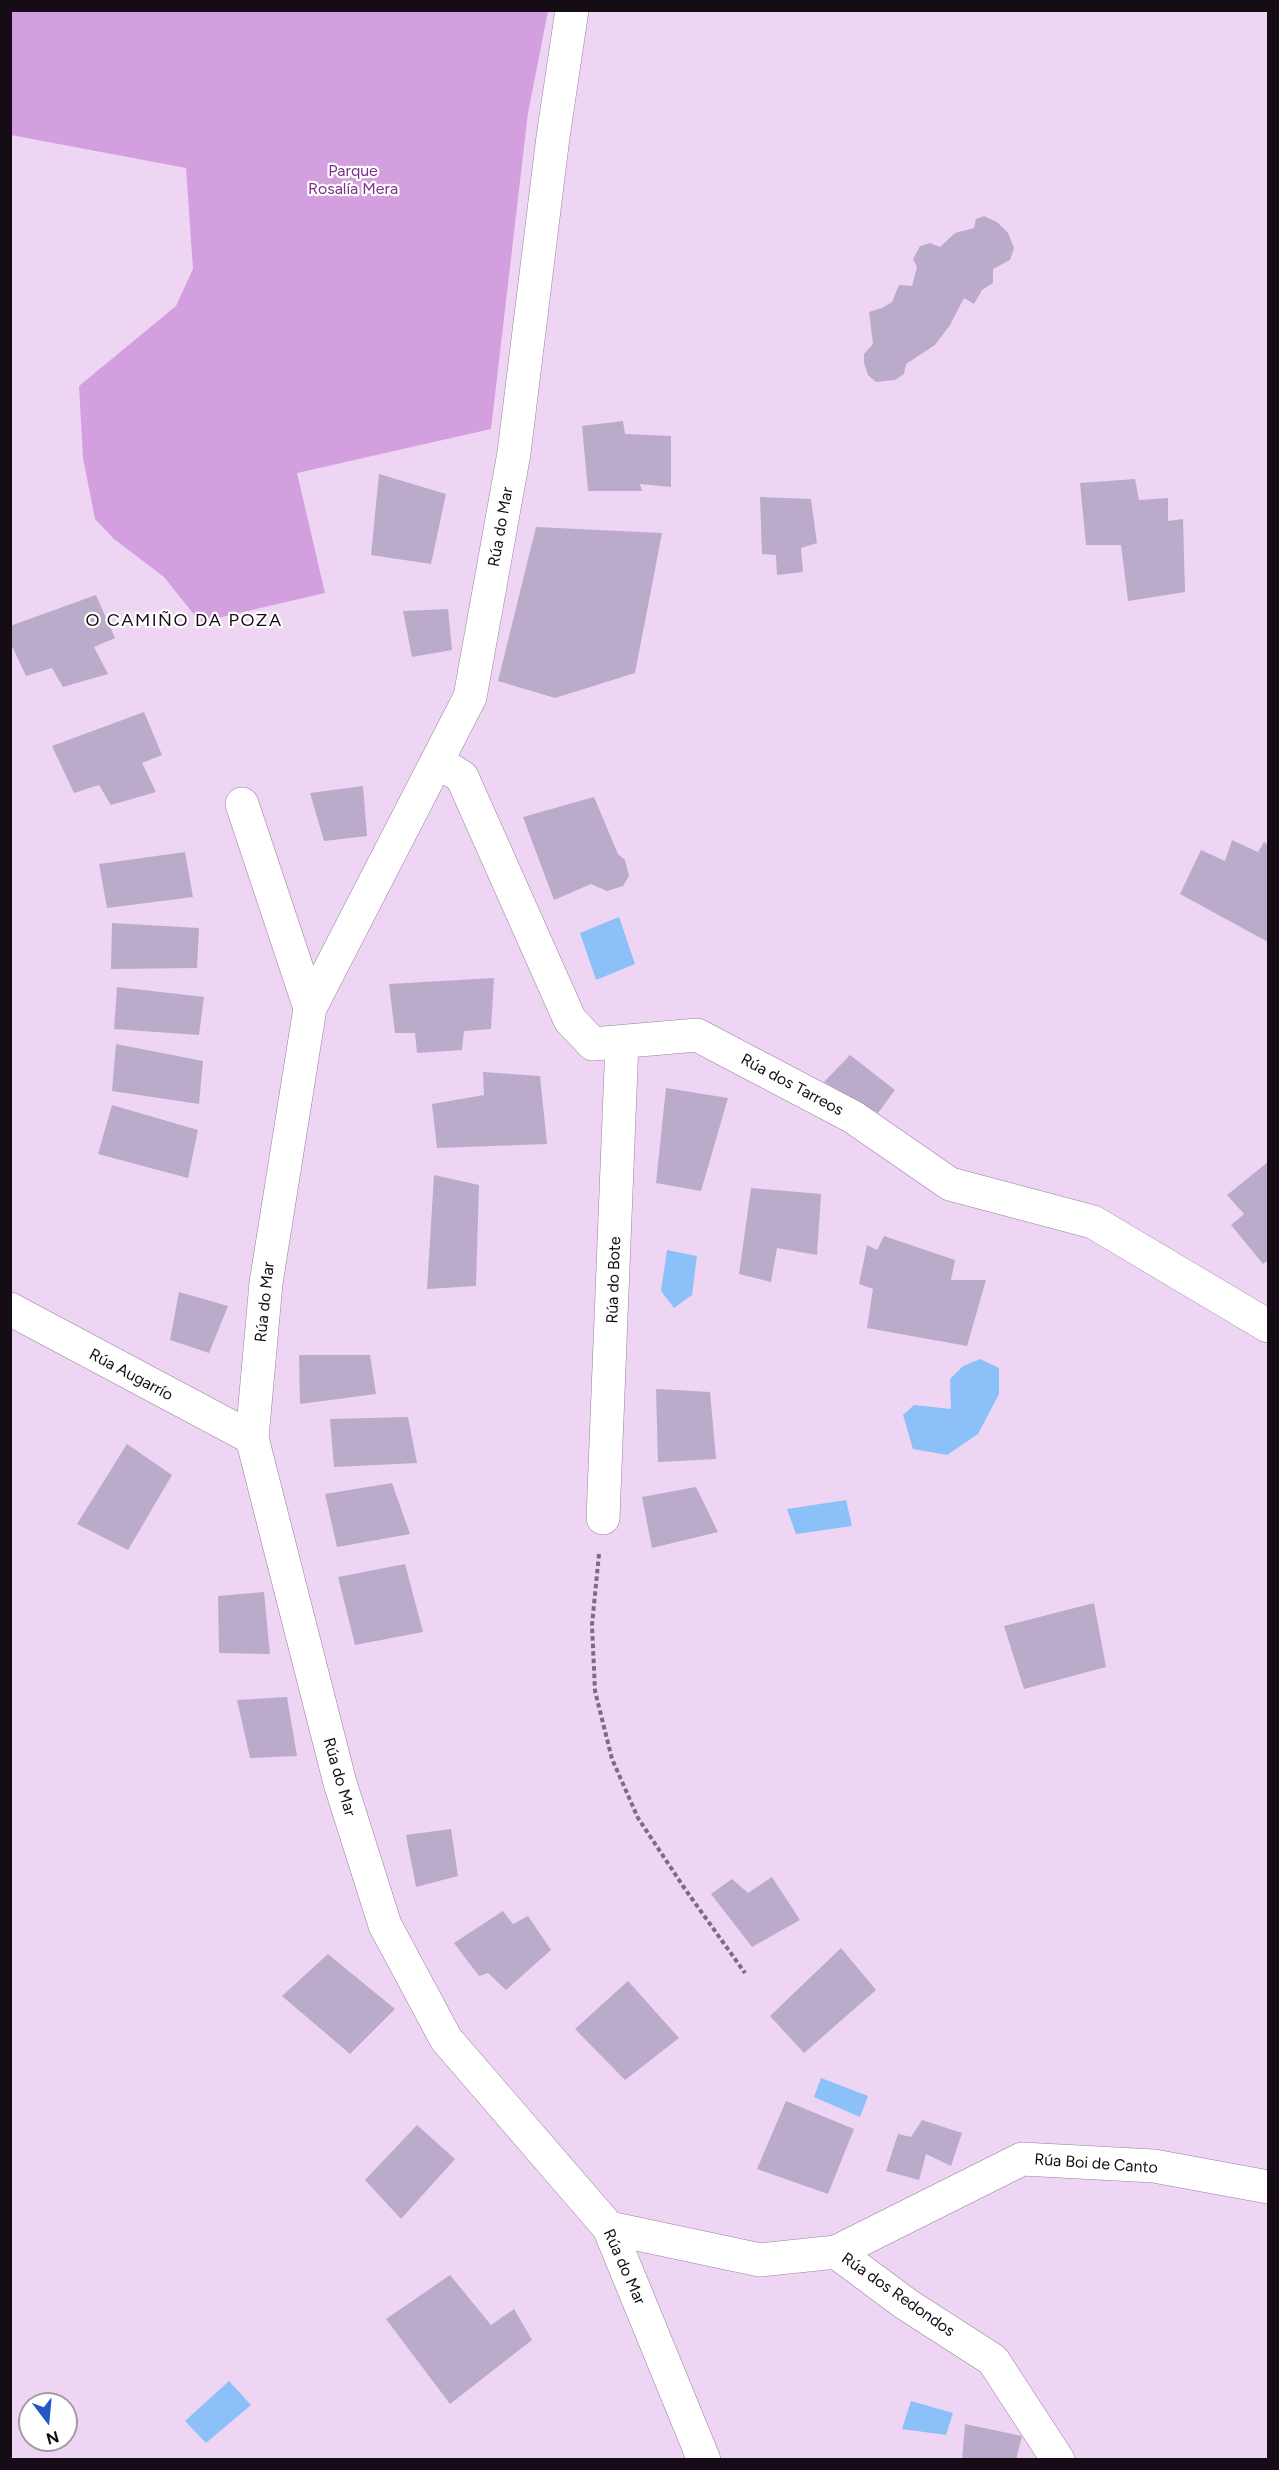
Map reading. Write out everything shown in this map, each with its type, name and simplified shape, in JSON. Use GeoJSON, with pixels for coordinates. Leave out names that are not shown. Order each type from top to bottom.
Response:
{"type":"FeatureCollection","features":[{"type":"Feature","properties":{"kind":"street","name":"Rúa do Mar"},"geometry":{"type":"LineString","coordinates":[[572,10],[514,453],[470,698],[310,1008],[266,1283],[252,1438],[284,1572],[340,1783],[386,1925],[446,2039],[609,2228],[704,2460]]}},
{"type":"Feature","properties":{"kind":"street","name":"Rúa dos Tarreos"},"geometry":{"type":"LineString","coordinates":[[438,762],[462,777],[570,1020],[593,1044],[697,1035],[853,1117],[950,1184],[1093,1222],[1269,1326]]}},
{"type":"Feature","properties":{"kind":"street","name":"Rúa do Mar"},"geometry":{"type":"LineString","coordinates":[[242,804],[310,1008]]}},
{"type":"Feature","properties":{"kind":"street","name":"Rúa do Bote"},"geometry":{"type":"LineString","coordinates":[[603,1518],[622,1042]]}},
{"type":"Feature","properties":{"kind":"street","name":"Rúa Augarrío"},"geometry":{"type":"LineString","coordinates":[[10,1309],[252,1438]]}},
{"type":"Feature","properties":{"kind":"street","name":"Rúa Boi de Canto"},"geometry":{"type":"LineString","coordinates":[[836,2252],[1022,2159],[1154,2166],[1269,2187]]}},
{"type":"Feature","properties":{"kind":"street","name":"Rúa dos Redondos"},"geometry":{"type":"LineString","coordinates":[[609,2228],[760,2260],[836,2252],[906,2304],[993,2360],[1058,2460]]}},
{"type":"Feature","properties":{"kind":"path"},"geometry":{"type":"LineString","coordinates":[[603,1518],[592,1625],[595,1691],[612,1759],[638,1818],[745,1973]]}},
{"type":"Feature","properties":{"kind":"green space","name":"Parque Rosalía Mera"},"geometry":{"type":"Polygon","coordinates":[[[10,11],[548,11],[528,113],[491,429],[297,473],[325,593],[200,622],[164,577],[114,539],[95,519],[83,458],[79,386],[176,306],[193,269],[186,168],[11,135],[10,11]]]}},
{"type":"Feature","properties":{"kind":"water"},"geometry":{"type":"Polygon","coordinates":[[[619,917],[635,964],[596,980],[580,933],[619,917]]]}},
{"type":"Feature","properties":{"kind":"water"},"geometry":{"type":"Polygon","coordinates":[[[667,1250],[697,1256],[692,1295],[674,1308],[661,1291],[667,1250]]]}},
{"type":"Feature","properties":{"kind":"water"},"geometry":{"type":"Polygon","coordinates":[[[980,1359],[999,1368],[999,1394],[978,1434],[947,1455],[913,1449],[903,1415],[914,1405],[951,1409],[950,1379],[963,1366],[980,1359]]]}},
{"type":"Feature","properties":{"kind":"water"},"geometry":{"type":"Polygon","coordinates":[[[846,1500],[852,1526],[796,1534],[787,1509],[846,1500]]]}},
{"type":"Feature","properties":{"kind":"water"},"geometry":{"type":"Polygon","coordinates":[[[821,2078],[868,2096],[860,2117],[814,2097],[821,2078]]]}},
{"type":"Feature","properties":{"kind":"water"},"geometry":{"type":"Polygon","coordinates":[[[229,2381],[251,2405],[206,2443],[185,2421],[229,2381]]]}},
{"type":"Feature","properties":{"kind":"water"},"geometry":{"type":"Polygon","coordinates":[[[911,2401],[953,2413],[946,2435],[902,2429],[911,2401]]]}},
{"type":"Feature","properties":{"kind":"building"},"geometry":{"type":"Polygon","coordinates":[[[984,216],[997,222],[1008,233],[1014,248],[1010,260],[993,269],[993,283],[982,290],[974,304],[964,298],[950,325],[935,345],[906,364],[904,374],[895,380],[876,382],[868,375],[864,363],[864,354],[873,344],[869,312],[892,302],[899,285],[912,286],[917,267],[913,259],[920,246],[930,243],[940,247],[955,233],[974,228],[976,219],[984,216]]]}},
{"type":"Feature","properties":{"kind":"building"},"geometry":{"type":"Polygon","coordinates":[[[623,421],[625,434],[671,436],[671,487],[640,484],[642,491],[588,491],[582,426],[623,421]]]}},
{"type":"Feature","properties":{"kind":"building"},"geometry":{"type":"Polygon","coordinates":[[[379,474],[446,494],[431,564],[371,555],[379,474]]]}},
{"type":"Feature","properties":{"kind":"building"},"geometry":{"type":"Polygon","coordinates":[[[1135,479],[1139,500],[1168,498],[1168,521],[1183,519],[1185,592],[1128,601],[1121,545],[1086,545],[1080,483],[1135,479]]]}},
{"type":"Feature","properties":{"kind":"building"},"geometry":{"type":"Polygon","coordinates":[[[760,497],[811,499],[817,543],[801,548],[803,572],[777,575],[776,555],[762,554],[760,497]]]}},
{"type":"Feature","properties":{"kind":"building"},"geometry":{"type":"Polygon","coordinates":[[[536,527],[662,533],[635,673],[555,698],[498,681],[536,527]]]}},
{"type":"Feature","properties":{"kind":"building"},"geometry":{"type":"Polygon","coordinates":[[[96,595],[115,638],[94,647],[108,674],[63,687],[52,668],[26,676],[10,642],[10,626],[96,595]]]}},
{"type":"Feature","properties":{"kind":"building"},"geometry":{"type":"Polygon","coordinates":[[[448,609],[452,650],[412,657],[403,611],[448,609]]]}},
{"type":"Feature","properties":{"kind":"building"},"geometry":{"type":"Polygon","coordinates":[[[144,712],[162,755],[142,763],[156,792],[111,805],[99,785],[74,793],[52,746],[144,712]]]}},
{"type":"Feature","properties":{"kind":"building"},"geometry":{"type":"Polygon","coordinates":[[[363,786],[367,836],[324,841],[310,793],[363,786]]]}},
{"type":"Feature","properties":{"kind":"building"},"geometry":{"type":"Polygon","coordinates":[[[594,797],[618,854],[625,860],[629,876],[623,886],[607,891],[591,884],[554,900],[523,817],[594,797]]]}},
{"type":"Feature","properties":{"kind":"building"},"geometry":{"type":"Polygon","coordinates":[[[1232,840],[1258,852],[1264,842],[1268,845],[1268,942],[1180,894],[1201,850],[1225,861],[1232,840]]]}},
{"type":"Feature","properties":{"kind":"building"},"geometry":{"type":"Polygon","coordinates":[[[185,852],[193,897],[107,908],[99,864],[185,852]]]}},
{"type":"Feature","properties":{"kind":"building"},"geometry":{"type":"Polygon","coordinates":[[[112,923],[199,928],[197,968],[111,969],[112,923]]]}},
{"type":"Feature","properties":{"kind":"building"},"geometry":{"type":"Polygon","coordinates":[[[494,978],[491,1029],[464,1031],[462,1050],[417,1053],[415,1033],[395,1033],[389,984],[494,978]]]}},
{"type":"Feature","properties":{"kind":"building"},"geometry":{"type":"Polygon","coordinates":[[[117,987],[204,997],[199,1035],[114,1029],[117,987]]]}},
{"type":"Feature","properties":{"kind":"building"},"geometry":{"type":"Polygon","coordinates":[[[116,1044],[203,1061],[199,1104],[112,1091],[116,1044]]]}},
{"type":"Feature","properties":{"kind":"building"},"geometry":{"type":"Polygon","coordinates":[[[850,1055],[895,1090],[878,1113],[824,1082],[850,1055]]]}},
{"type":"Feature","properties":{"kind":"building"},"geometry":{"type":"Polygon","coordinates":[[[483,1072],[540,1076],[547,1144],[437,1148],[432,1104],[484,1095],[483,1072]]]}},
{"type":"Feature","properties":{"kind":"building"},"geometry":{"type":"Polygon","coordinates":[[[666,1088],[728,1098],[701,1191],[656,1183],[666,1088]]]}},
{"type":"Feature","properties":{"kind":"building"},"geometry":{"type":"Polygon","coordinates":[[[112,1105],[198,1130],[188,1178],[98,1154],[112,1105]]]}},
{"type":"Feature","properties":{"kind":"building"},"geometry":{"type":"Polygon","coordinates":[[[1268,1162],[1268,1260],[1263,1264],[1231,1225],[1244,1214],[1227,1195],[1268,1162]]]}},
{"type":"Feature","properties":{"kind":"building"},"geometry":{"type":"Polygon","coordinates":[[[434,1175],[479,1185],[476,1286],[427,1289],[434,1175]]]}},
{"type":"Feature","properties":{"kind":"building"},"geometry":{"type":"Polygon","coordinates":[[[751,1188],[821,1194],[817,1255],[777,1248],[771,1282],[739,1274],[751,1188]]]}},
{"type":"Feature","properties":{"kind":"building"},"geometry":{"type":"Polygon","coordinates":[[[884,1236],[955,1260],[951,1280],[986,1280],[967,1346],[867,1328],[873,1289],[859,1284],[867,1245],[877,1250],[884,1236]]]}},
{"type":"Feature","properties":{"kind":"building"},"geometry":{"type":"Polygon","coordinates":[[[179,1292],[228,1306],[209,1353],[170,1340],[179,1292]]]}},
{"type":"Feature","properties":{"kind":"building"},"geometry":{"type":"Polygon","coordinates":[[[299,1355],[370,1355],[376,1394],[300,1404],[299,1355]]]}},
{"type":"Feature","properties":{"kind":"building"},"geometry":{"type":"Polygon","coordinates":[[[656,1389],[710,1392],[716,1459],[658,1462],[656,1389]]]}},
{"type":"Feature","properties":{"kind":"building"},"geometry":{"type":"Polygon","coordinates":[[[408,1417],[417,1463],[334,1467],[330,1419],[408,1417]]]}},
{"type":"Feature","properties":{"kind":"building"},"geometry":{"type":"Polygon","coordinates":[[[127,1444],[172,1475],[128,1550],[77,1524],[127,1444]]]}},
{"type":"Feature","properties":{"kind":"building"},"geometry":{"type":"Polygon","coordinates":[[[392,1483],[410,1534],[337,1547],[325,1494],[392,1483]]]}},
{"type":"Feature","properties":{"kind":"building"},"geometry":{"type":"Polygon","coordinates":[[[696,1487],[718,1532],[652,1548],[642,1497],[696,1487]]]}},
{"type":"Feature","properties":{"kind":"building"},"geometry":{"type":"Polygon","coordinates":[[[405,1564],[423,1632],[355,1645],[338,1577],[405,1564]]]}},
{"type":"Feature","properties":{"kind":"building"},"geometry":{"type":"Polygon","coordinates":[[[264,1592],[270,1654],[219,1653],[218,1596],[264,1592]]]}},
{"type":"Feature","properties":{"kind":"building"},"geometry":{"type":"Polygon","coordinates":[[[1094,1603],[1106,1667],[1024,1689],[1004,1626],[1094,1603]]]}},
{"type":"Feature","properties":{"kind":"building"},"geometry":{"type":"Polygon","coordinates":[[[287,1697],[297,1756],[250,1758],[237,1700],[287,1697]]]}},
{"type":"Feature","properties":{"kind":"building"},"geometry":{"type":"Polygon","coordinates":[[[451,1829],[458,1876],[416,1887],[406,1835],[451,1829]]]}},
{"type":"Feature","properties":{"kind":"building"},"geometry":{"type":"Polygon","coordinates":[[[772,1877],[800,1920],[752,1947],[711,1894],[732,1879],[748,1893],[772,1877]]]}},
{"type":"Feature","properties":{"kind":"building"},"geometry":{"type":"Polygon","coordinates":[[[503,1911],[513,1924],[528,1916],[551,1950],[506,1990],[488,1973],[479,1976],[454,1943],[503,1911]]]}},
{"type":"Feature","properties":{"kind":"building"},"geometry":{"type":"Polygon","coordinates":[[[841,1948],[876,1990],[804,2053],[770,2016],[841,1948]]]}},
{"type":"Feature","properties":{"kind":"building"},"geometry":{"type":"Polygon","coordinates":[[[328,1954],[395,2009],[350,2054],[282,1996],[328,1954]]]}},
{"type":"Feature","properties":{"kind":"building"},"geometry":{"type":"Polygon","coordinates":[[[628,1981],[679,2038],[625,2080],[575,2029],[628,1981]]]}},
{"type":"Feature","properties":{"kind":"building"},"geometry":{"type":"Polygon","coordinates":[[[786,2101],[854,2129],[828,2194],[757,2169],[786,2101]]]}},
{"type":"Feature","properties":{"kind":"building"},"geometry":{"type":"Polygon","coordinates":[[[922,2120],[962,2133],[951,2166],[926,2154],[919,2180],[886,2171],[898,2134],[911,2137],[922,2120]]]}},
{"type":"Feature","properties":{"kind":"building"},"geometry":{"type":"Polygon","coordinates":[[[417,2125],[455,2159],[401,2219],[365,2180],[417,2125]]]}},
{"type":"Feature","properties":{"kind":"building"},"geometry":{"type":"Polygon","coordinates":[[[450,2275],[491,2325],[514,2309],[532,2340],[450,2404],[386,2319],[450,2275]]]}},
{"type":"Feature","properties":{"kind":"building"},"geometry":{"type":"Polygon","coordinates":[[[965,2424],[1022,2436],[1016,2460],[962,2460],[965,2424]]]}},
{"type":"Feature","properties":{"kind":"district","name":"O CAMIÑO DA POZA"},"geometry":{"type":"Point","coordinates":[184,621]}}]}
